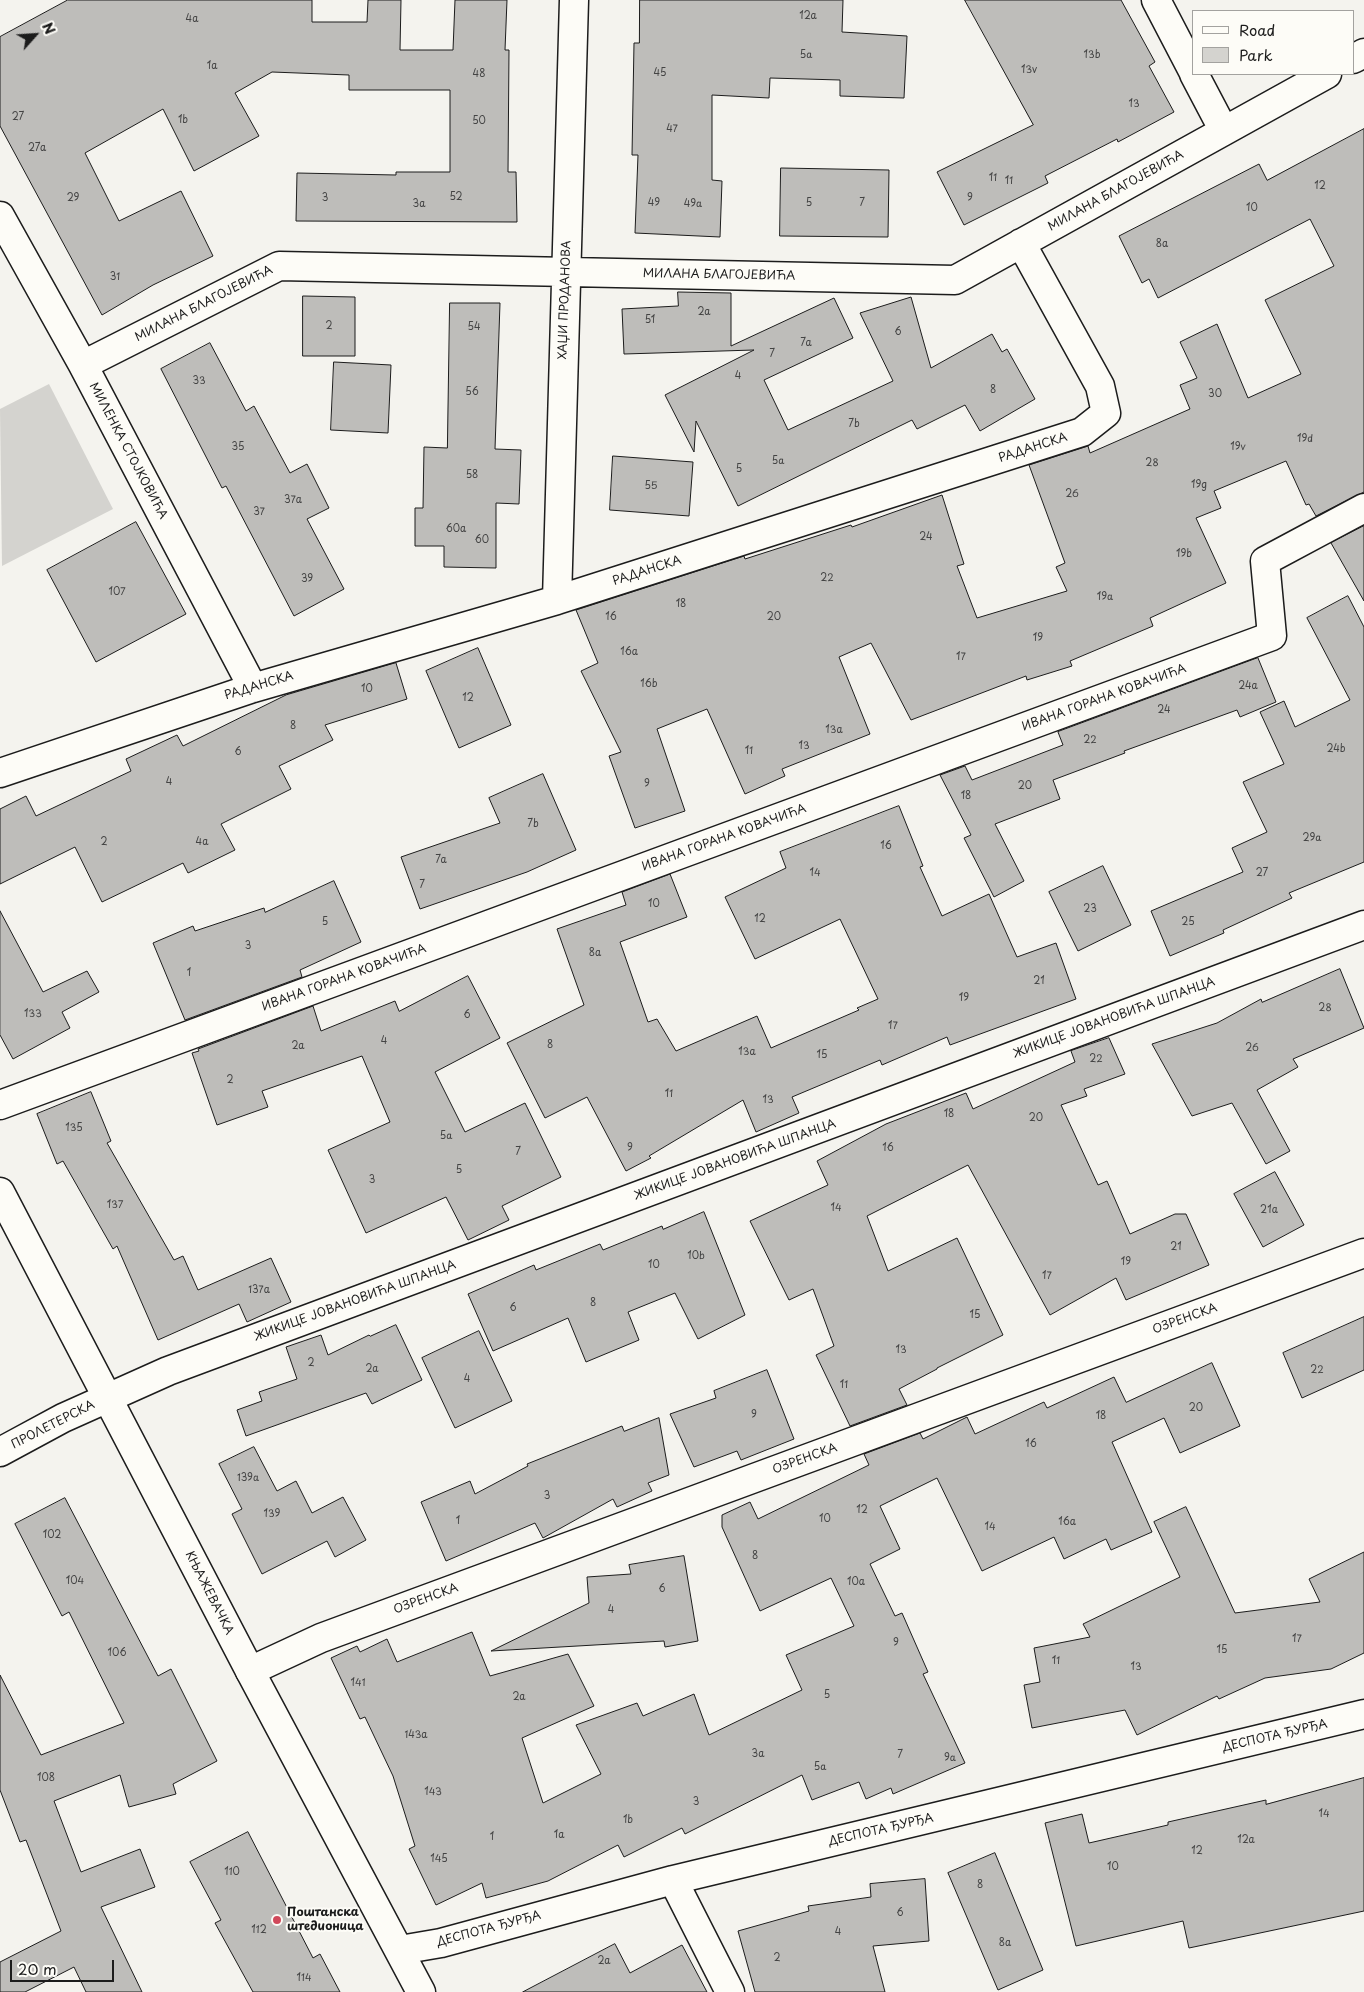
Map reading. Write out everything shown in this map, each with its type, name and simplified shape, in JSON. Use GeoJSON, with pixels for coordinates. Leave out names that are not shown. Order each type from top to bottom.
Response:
{"type":"FeatureCollection","features":[{"type":"Feature","properties":{"kind":"street","name":"ХАЏИ ПРОДАНОВА"},"geometry":{"type":"LineString","coordinates":[[557,600],[574,0]]}},
{"type":"Feature","properties":{"kind":"street"},"geometry":{"type":"LineString","coordinates":[[1156,0],[1192,70]]}},
{"type":"Feature","properties":{"kind":"street"},"geometry":{"type":"LineString","coordinates":[[1195,75],[1224,131]]}},
{"type":"Feature","properties":{"kind":"street","name":"МИЛАНА БЛАГОЈЕВИЋА"},"geometry":{"type":"LineString","coordinates":[[83,366],[278,266],[955,280],[1325,75]]}},
{"type":"Feature","properties":{"kind":"street","name":"МИЛЕНКА СТОЈКОВИЋА"},"geometry":{"type":"LineString","coordinates":[[0,216],[83,366],[252,688]]}},
{"type":"Feature","properties":{"kind":"street","name":"РАДАНСКА"},"geometry":{"type":"LineString","coordinates":[[0,773],[252,688],[557,600],[1082,432],[1106,413],[1100,386],[1021,243]]}},
{"type":"Feature","properties":{"kind":"street","name":"ИВАНА ГОРАНА КОВАЧИЋА"},"geometry":{"type":"LineString","coordinates":[[0,1105],[1272,636],[1265,561],[1364,508]]}},
{"type":"Feature","properties":{"kind":"street","name":"ЖИКИЦЕ ЈОВАНОВИЋА ШПАНЦА"},"geometry":{"type":"LineString","coordinates":[[107,1398],[178,1367],[1364,925]]}},
{"type":"Feature","properties":{"kind":"street","name":"КЊАЖЕВАЧКА"},"geometry":{"type":"LineString","coordinates":[[0,1192],[250,1671],[421,1992]]}},
{"type":"Feature","properties":{"kind":"street","name":"ОЗРЕНСКА"},"geometry":{"type":"LineString","coordinates":[[250,1671],[321,1638],[1364,1253]]}},
{"type":"Feature","properties":{"kind":"street","name":"ПРОЛЕТЕРСКА"},"geometry":{"type":"LineString","coordinates":[[0,1452],[107,1398]]}},
{"type":"Feature","properties":{"kind":"street","name":"ДЕСПОТА ЂУРЂА"},"geometry":{"type":"LineString","coordinates":[[400,1950],[441,1942],[672,1880],[1364,1714]]}},
{"type":"Feature","properties":{"kind":"street"},"geometry":{"type":"LineString","coordinates":[[672,1880],[730,1992]]}},
{"type":"Feature","properties":{"kind":"green space"},"geometry":{"type":"Polygon","coordinates":[[[49,384],[113,509],[2,566],[0,409],[49,384]]]}},
{"type":"Feature","properties":{"kind":"building"},"geometry":{"type":"Polygon","coordinates":[[[68,0],[312,0],[312,22],[367,22],[368,0],[401,0],[400,50],[453,50],[455,0],[507,0],[505,50],[509,50],[508,172],[516,172],[517,222],[296,221],[297,173],[396,175],[396,172],[450,172],[450,90],[349,90],[349,75],[272,72],[235,93],[259,136],[194,171],[163,109],[85,153],[119,221],[181,191],[213,256],[153,285],[102,315],[0,126],[0,37],[68,0]]]}},
{"type":"Feature","properties":{"kind":"building"},"geometry":{"type":"Polygon","coordinates":[[[640,0],[843,0],[842,32],[907,36],[904,98],[840,96],[840,80],[770,78],[769,98],[712,95],[712,180],[722,181],[720,237],[635,233],[638,155],[632,155],[634,43],[639,43],[640,0]]]}},
{"type":"Feature","properties":{"kind":"building"},"geometry":{"type":"Polygon","coordinates":[[[965,0],[1121,0],[1155,62],[1149,66],[1174,112],[1118,142],[1117,139],[1045,176],[1048,183],[964,225],[937,172],[1033,125],[965,0]]]}},
{"type":"Feature","properties":{"kind":"building"},"geometry":{"type":"Polygon","coordinates":[[[1364,129],[1364,492],[1316,516],[1309,504],[1306,505],[1286,461],[1214,491],[1221,508],[1196,518],[1226,583],[1150,618],[1153,626],[1070,661],[1072,666],[1027,680],[1026,676],[911,720],[871,643],[839,657],[870,734],[782,769],[785,776],[745,794],[707,709],[657,729],[685,811],[635,828],[609,756],[621,752],[581,671],[598,663],[576,610],[744,556],[745,559],[851,525],[852,527],[942,495],[964,564],[957,566],[977,618],[1067,591],[1056,567],[1065,563],[1029,465],[1088,446],[1090,453],[1190,409],[1180,385],[1197,378],[1180,342],[1217,324],[1248,398],[1301,374],[1265,300],[1334,266],[1310,219],[1158,298],[1149,279],[1142,283],[1119,236],[1259,164],[1267,180],[1364,129]]]}},
{"type":"Feature","properties":{"kind":"building"},"geometry":{"type":"Polygon","coordinates":[[[781,168],[889,170],[888,237],[780,236],[781,168]]]}},
{"type":"Feature","properties":{"kind":"building"},"geometry":{"type":"Polygon","coordinates":[[[678,292],[731,293],[731,346],[834,298],[853,338],[764,380],[788,430],[893,381],[860,313],[911,297],[931,368],[992,334],[1002,352],[1007,349],[1035,399],[980,431],[965,405],[917,429],[912,420],[738,506],[696,421],[694,452],[665,395],[754,350],[624,354],[622,309],[678,306],[678,292]]]}},
{"type":"Feature","properties":{"kind":"building"},"geometry":{"type":"Polygon","coordinates":[[[303,296],[355,297],[355,356],[303,356],[303,296]]]}},
{"type":"Feature","properties":{"kind":"building"},"geometry":{"type":"Polygon","coordinates":[[[450,303],[500,303],[495,449],[521,450],[519,504],[496,503],[496,568],[444,567],[444,546],[415,546],[415,508],[423,508],[424,447],[447,448],[450,303]]]}},
{"type":"Feature","properties":{"kind":"building"},"geometry":{"type":"Polygon","coordinates":[[[210,343],[246,411],[254,406],[290,473],[307,464],[329,508],[307,519],[344,589],[294,616],[226,486],[222,488],[161,369],[210,343]]]}},
{"type":"Feature","properties":{"kind":"building"},"geometry":{"type":"Polygon","coordinates":[[[334,362],[391,365],[388,433],[331,430],[334,362]]]}},
{"type":"Feature","properties":{"kind":"building"},"geometry":{"type":"Polygon","coordinates":[[[613,456],[693,462],[689,516],[610,510],[613,456]]]}},
{"type":"Feature","properties":{"kind":"building"},"geometry":{"type":"Polygon","coordinates":[[[136,522],[186,614],[96,662],[47,570],[136,522]]]}},
{"type":"Feature","properties":{"kind":"building"},"geometry":{"type":"Polygon","coordinates":[[[1364,526],[1364,601],[1331,543],[1364,526]]]}},
{"type":"Feature","properties":{"kind":"building"},"geometry":{"type":"Polygon","coordinates":[[[1348,596],[1364,627],[1364,862],[1289,893],[1292,898],[1223,930],[1224,933],[1170,956],[1151,911],[1243,872],[1232,848],[1267,832],[1243,782],[1284,764],[1260,712],[1284,701],[1295,727],[1350,700],[1307,618],[1348,596]]]}},
{"type":"Feature","properties":{"kind":"building"},"geometry":{"type":"Polygon","coordinates":[[[478,648],[511,725],[459,748],[426,671],[478,648]]]}},
{"type":"Feature","properties":{"kind":"building"},"geometry":{"type":"Polygon","coordinates":[[[1258,658],[1276,702],[1240,717],[1237,710],[1124,751],[1125,753],[1053,780],[1060,799],[995,824],[1024,881],[994,897],[964,838],[971,835],[940,775],[965,766],[972,780],[1063,745],[1058,732],[1258,658]]]}},
{"type":"Feature","properties":{"kind":"building"},"geometry":{"type":"Polygon","coordinates":[[[396,663],[407,699],[325,725],[333,740],[279,766],[291,789],[221,824],[235,850],[188,873],[183,863],[102,902],[75,847],[0,884],[0,809],[26,796],[36,816],[131,771],[126,759],[177,735],[183,746],[286,695],[396,663]]]}},
{"type":"Feature","properties":{"kind":"building"},"geometry":{"type":"Polygon","coordinates":[[[543,774],[576,850],[527,872],[420,909],[401,857],[500,823],[489,798],[543,774]]]}},
{"type":"Feature","properties":{"kind":"building"},"geometry":{"type":"Polygon","coordinates":[[[899,806],[923,866],[920,867],[942,916],[989,894],[1017,957],[1056,943],[1076,999],[950,1045],[947,1037],[882,1065],[880,1060],[792,1097],[799,1113],[756,1132],[743,1100],[649,1156],[651,1158],[626,1171],[587,1097],[545,1118],[507,1043],[584,1005],[557,929],[626,905],[622,892],[670,874],[687,917],[620,942],[648,1022],[657,1019],[676,1051],[757,1016],[771,1048],[859,1010],[857,1008],[878,999],[840,919],[755,959],[725,897],[786,868],[780,852],[899,806]]]}},
{"type":"Feature","properties":{"kind":"building"},"geometry":{"type":"Polygon","coordinates":[[[1103,866],[1131,925],[1078,951],[1049,892],[1103,866]]]}},
{"type":"Feature","properties":{"kind":"building"},"geometry":{"type":"Polygon","coordinates":[[[334,881],[361,942],[300,970],[302,977],[185,1020],[153,943],[193,926],[195,931],[264,908],[265,912],[334,881]]]}},
{"type":"Feature","properties":{"kind":"building"},"geometry":{"type":"Polygon","coordinates":[[[0,911],[43,992],[87,971],[99,992],[62,1012],[70,1028],[13,1059],[0,1035],[0,911]]]}},
{"type":"Feature","properties":{"kind":"building"},"geometry":{"type":"Polygon","coordinates":[[[1340,969],[1364,1028],[1293,1059],[1298,1067],[1257,1090],[1290,1151],[1266,1164],[1232,1103],[1192,1116],[1152,1044],[1217,1023],[1261,999],[1262,1002],[1340,969]]]}},
{"type":"Feature","properties":{"kind":"building"},"geometry":{"type":"Polygon","coordinates":[[[468,976],[500,1038],[435,1072],[465,1132],[525,1103],[561,1177],[502,1206],[509,1220],[468,1240],[446,1197],[366,1233],[328,1150],[390,1122],[362,1056],[262,1091],[268,1107],[217,1125],[192,1053],[199,1051],[198,1049],[313,1006],[321,1031],[395,1001],[399,1011],[468,976]]]}},
{"type":"Feature","properties":{"kind":"building"},"geometry":{"type":"Polygon","coordinates":[[[1109,1038],[1125,1074],[1084,1089],[1087,1096],[1061,1105],[1098,1185],[1107,1181],[1130,1234],[1175,1214],[1186,1214],[1209,1265],[1126,1300],[1116,1278],[1050,1315],[968,1165],[867,1216],[888,1271],[957,1238],[1003,1335],[899,1389],[907,1405],[850,1426],[816,1355],[834,1346],[813,1289],[789,1300],[750,1221],[828,1185],[817,1161],[886,1124],[966,1093],[973,1109],[1075,1062],[1071,1051],[1109,1038]]]}},
{"type":"Feature","properties":{"kind":"building"},"geometry":{"type":"Polygon","coordinates":[[[91,1092],[111,1141],[107,1143],[174,1260],[183,1256],[198,1290],[271,1258],[291,1302],[247,1322],[239,1304],[158,1340],[117,1246],[113,1249],[63,1161],[57,1164],[37,1114],[91,1092]]]}},
{"type":"Feature","properties":{"kind":"building"},"geometry":{"type":"Polygon","coordinates":[[[1275,1172],[1304,1225],[1263,1247],[1234,1194],[1275,1172]]]}},
{"type":"Feature","properties":{"kind":"building"},"geometry":{"type":"Polygon","coordinates":[[[704,1212],[745,1315],[698,1339],[675,1293],[628,1312],[639,1340],[586,1362],[568,1318],[493,1351],[468,1294],[534,1265],[536,1270],[600,1244],[603,1250],[662,1226],[663,1229],[704,1212]]]}},
{"type":"Feature","properties":{"kind":"building"},"geometry":{"type":"Polygon","coordinates":[[[1364,1317],[1364,1370],[1302,1398],[1283,1353],[1364,1317]]]}},
{"type":"Feature","properties":{"kind":"building"},"geometry":{"type":"Polygon","coordinates":[[[396,1325],[422,1380],[372,1404],[366,1393],[246,1436],[237,1410],[262,1401],[259,1392],[297,1379],[286,1347],[321,1335],[328,1355],[369,1335],[396,1325]]]}},
{"type":"Feature","properties":{"kind":"building"},"geometry":{"type":"Polygon","coordinates":[[[479,1331],[512,1401],[455,1428],[422,1358],[479,1331]]]}},
{"type":"Feature","properties":{"kind":"building"},"geometry":{"type":"Polygon","coordinates":[[[1212,1363],[1240,1426],[1180,1453],[1164,1418],[1112,1442],[1152,1532],[1111,1550],[1106,1539],[1064,1559],[1054,1537],[982,1571],[937,1478],[880,1506],[900,1549],[870,1564],[895,1616],[902,1613],[928,1672],[923,1674],[965,1763],[893,1794],[891,1788],[866,1799],[859,1782],[812,1800],[802,1775],[685,1834],[682,1828],[624,1857],[618,1845],[548,1881],[486,1898],[482,1883],[436,1905],[409,1849],[415,1846],[393,1776],[365,1717],[360,1719],[331,1658],[357,1646],[360,1652],[387,1639],[397,1662],[472,1632],[490,1676],[568,1654],[594,1706],[522,1738],[543,1803],[601,1774],[576,1725],[637,1703],[643,1716],[694,1694],[709,1735],[802,1690],[786,1655],[854,1626],[831,1578],[760,1611],[722,1527],[722,1515],[750,1502],[758,1519],[869,1465],[864,1454],[920,1433],[923,1439],[967,1417],[975,1434],[1044,1402],[1047,1408],[1114,1377],[1126,1402],[1212,1363]]]}},
{"type":"Feature","properties":{"kind":"building"},"geometry":{"type":"Polygon","coordinates":[[[767,1370],[794,1439],[741,1460],[737,1451],[694,1467],[670,1414],[716,1398],[714,1391],[767,1370]]]}},
{"type":"Feature","properties":{"kind":"building"},"geometry":{"type":"Polygon","coordinates":[[[659,1418],[669,1475],[648,1483],[652,1491],[617,1507],[613,1499],[543,1538],[535,1523],[446,1561],[421,1502],[470,1481],[475,1494],[528,1466],[527,1464],[622,1426],[624,1431],[659,1418]]]}},
{"type":"Feature","properties":{"kind":"building"},"geometry":{"type":"Polygon","coordinates":[[[254,1447],[277,1491],[296,1481],[312,1513],[343,1497],[366,1540],[335,1557],[327,1541],[262,1574],[232,1514],[242,1509],[219,1464],[254,1447]]]}},
{"type":"Feature","properties":{"kind":"building"},"geometry":{"type":"Polygon","coordinates":[[[65,1498],[158,1676],[171,1669],[217,1761],[173,1784],[176,1794],[129,1807],[120,1775],[54,1801],[81,1872],[140,1849],[155,1887],[101,1907],[142,1992],[86,1992],[74,1967],[25,1992],[0,1992],[0,1962],[61,1931],[26,1840],[20,1842],[0,1790],[0,1675],[41,1755],[124,1723],[69,1612],[62,1616],[15,1524],[65,1498]]]}},
{"type":"Feature","properties":{"kind":"building"},"geometry":{"type":"Polygon","coordinates":[[[1186,1507],[1235,1613],[1320,1602],[1309,1579],[1364,1552],[1364,1653],[1331,1669],[1265,1678],[1219,1699],[1217,1696],[1137,1735],[1125,1710],[1032,1728],[1024,1685],[1040,1682],[1034,1648],[1090,1637],[1083,1624],[1180,1577],[1154,1522],[1186,1507]]]}},
{"type":"Feature","properties":{"kind":"building"},"geometry":{"type":"Polygon","coordinates":[[[684,1556],[698,1641],[665,1647],[664,1641],[491,1651],[589,1603],[587,1577],[631,1574],[629,1565],[684,1556]]]}},
{"type":"Feature","properties":{"kind":"building"},"geometry":{"type":"Polygon","coordinates":[[[1364,1778],[1364,1911],[1189,1948],[1183,1921],[1076,1946],[1045,1823],[1082,1814],[1089,1843],[1168,1825],[1168,1822],[1266,1800],[1266,1804],[1364,1778]]]}},
{"type":"Feature","properties":{"kind":"building"},"geometry":{"type":"Polygon","coordinates":[[[248,1832],[313,1958],[320,1954],[340,1992],[253,1992],[215,1923],[221,1920],[190,1862],[248,1832]]]}},
{"type":"Feature","properties":{"kind":"building"},"geometry":{"type":"Polygon","coordinates":[[[995,1853],[1043,1970],[998,1990],[948,1873],[995,1853]]]}},
{"type":"Feature","properties":{"kind":"building"},"geometry":{"type":"Polygon","coordinates":[[[925,1879],[929,1941],[873,1946],[885,1992],[755,1992],[738,1931],[809,1911],[808,1906],[871,1897],[870,1884],[925,1879]]]}},
{"type":"Feature","properties":{"kind":"building"},"geometry":{"type":"Polygon","coordinates":[[[615,1944],[630,1973],[682,1945],[707,1992],[523,1992],[615,1944]]]}},
{"type":"Feature","properties":{"kind":"place","name":"Поштанска штедионица"},"geometry":{"type":"Point","coordinates":[277,1920]}}]}
